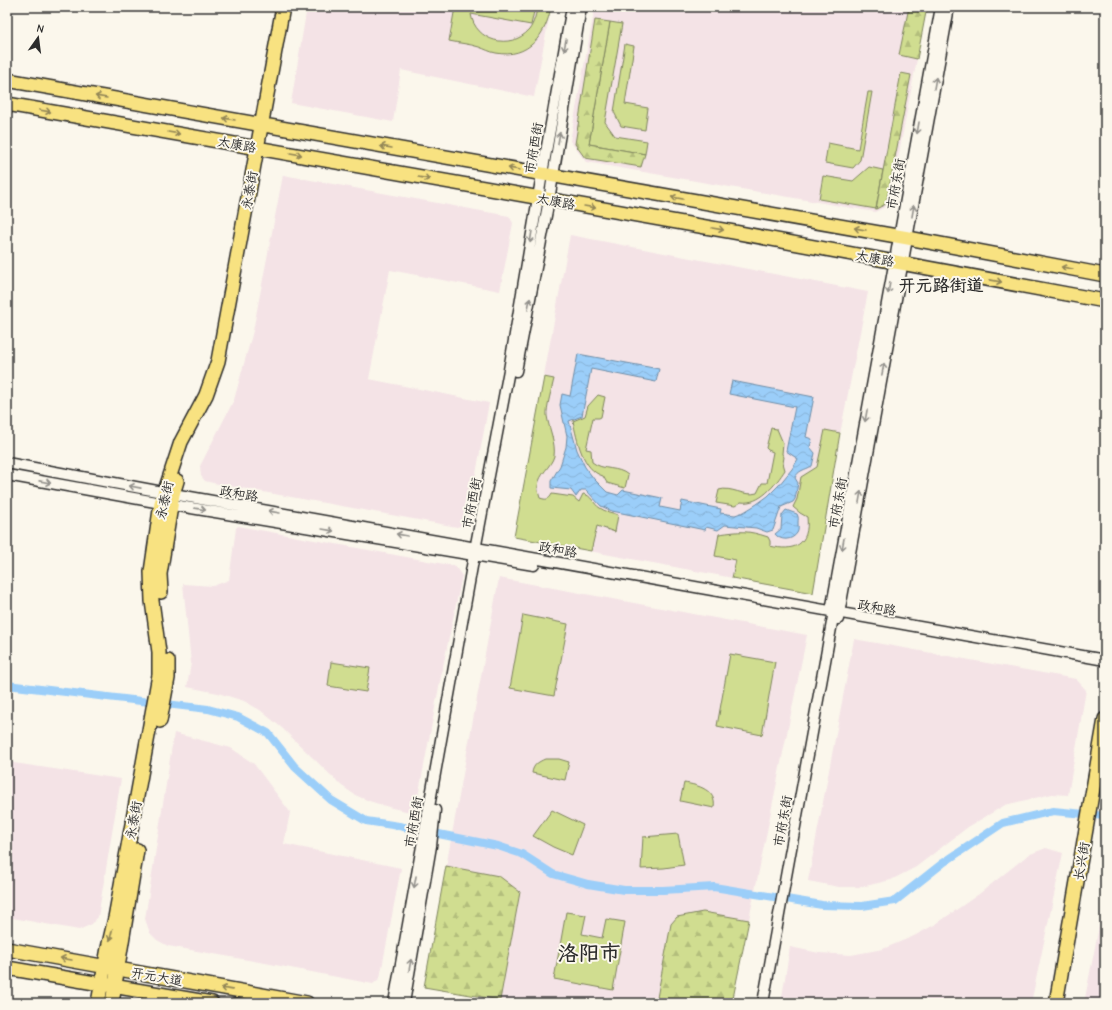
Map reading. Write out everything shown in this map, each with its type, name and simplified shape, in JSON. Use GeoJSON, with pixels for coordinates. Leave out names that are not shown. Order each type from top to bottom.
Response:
{"type":"FeatureCollection","features":[{"type":"Feature","properties":{"kind":"main road","name":"永泰街"},"geometry":{"type":"LineString","coordinates":[[98,1003],[164,677],[158,652],[152,601],[151,572],[181,442],[206,395],[218,361],[260,148],[282,7]]}},
{"type":"Feature","properties":{"kind":"main road","name":"永泰街"},"geometry":{"type":"LineString","coordinates":[[264,125],[288,7]]}},
{"type":"Feature","properties":{"kind":"main road","name":"太康路"},"geometry":{"type":"LineString","coordinates":[[7,80],[903,237],[1105,275]]}},
{"type":"Feature","properties":{"kind":"main road","name":"太康路"},"geometry":{"type":"LineString","coordinates":[[7,104],[899,262],[1105,301]]}},
{"type":"Feature","properties":{"kind":"main road","name":"长兴街"},"geometry":{"type":"LineString","coordinates":[[1063,1003],[1090,831],[1105,719]]}},
{"type":"Feature","properties":{"kind":"main road","name":"永泰街"},"geometry":{"type":"LineString","coordinates":[[112,1003],[153,733]]}},
{"type":"Feature","properties":{"kind":"main road","name":"长兴街"},"geometry":{"type":"LineString","coordinates":[[1095,797],[1105,762]]}},
{"type":"Feature","properties":{"kind":"main road","name":"长兴街"},"geometry":{"type":"LineString","coordinates":[[1056,1003],[1090,831]]}},
{"type":"Feature","properties":{"kind":"main road","name":"开元大道"},"geometry":{"type":"LineString","coordinates":[[7,949],[307,1003]]}},
{"type":"Feature","properties":{"kind":"main road","name":"开元大道"},"geometry":{"type":"LineString","coordinates":[[7,968],[212,1003]]}},
{"type":"Feature","properties":{"kind":"street","name":"市府西街"},"geometry":{"type":"LineString","coordinates":[[404,1003],[430,818],[509,370],[543,199],[572,7]]}},
{"type":"Feature","properties":{"kind":"street","name":"市府西街"},"geometry":{"type":"LineString","coordinates":[[547,175],[581,7]]}},
{"type":"Feature","properties":{"kind":"street","name":"市府东街"},"geometry":{"type":"LineString","coordinates":[[768,1003],[787,882],[899,262],[941,7]]}},
{"type":"Feature","properties":{"kind":"street","name":"市府东街"},"geometry":{"type":"LineString","coordinates":[[903,237],[949,7]]}},
{"type":"Feature","properties":{"kind":"street","name":"政和路"},"geometry":{"type":"LineString","coordinates":[[7,463],[168,498]]}},
{"type":"Feature","properties":{"kind":"street","name":"政和路"},"geometry":{"type":"LineString","coordinates":[[7,474],[168,498],[835,615],[1105,665]]}},
{"type":"Feature","properties":{"kind":"street","name":"政和路"},"geometry":{"type":"LineString","coordinates":[[835,615],[1105,660]]}},
{"type":"Feature","properties":{"kind":"street","name":"市府西街"},"geometry":{"type":"LineString","coordinates":[[394,1003],[427,845]]}},
{"type":"Feature","properties":{"kind":"street","name":"市府东街"},"geometry":{"type":"LineString","coordinates":[[763,1003],[781,916]]}},
{"type":"Feature","properties":{"kind":"shaded area"},"geometry":{"type":"Polygon","coordinates":[[[307,7],[551,7],[534,97],[401,70],[393,122],[291,103],[307,7]]]}},
{"type":"Feature","properties":{"kind":"shaded area"},"geometry":{"type":"Polygon","coordinates":[[[595,7],[927,7],[889,205],[875,212],[586,162],[570,141],[595,7]]]}},
{"type":"Feature","properties":{"kind":"shaded area"},"geometry":{"type":"Polygon","coordinates":[[[283,175],[509,216],[513,223],[500,291],[390,270],[369,379],[489,403],[467,523],[457,527],[213,483],[205,481],[201,476],[200,466],[234,400],[253,331],[283,175]]]}},
{"type":"Feature","properties":{"kind":"shaded area"},"geometry":{"type":"Polygon","coordinates":[[[570,235],[868,292],[839,439],[813,593],[514,537],[570,235]]]}},
{"type":"Feature","properties":{"kind":"shaded area"},"geometry":{"type":"Polygon","coordinates":[[[238,526],[455,566],[462,576],[415,813],[392,808],[355,795],[342,786],[282,728],[260,710],[244,701],[218,693],[187,687],[191,663],[183,584],[213,586],[229,580],[236,528],[238,526]]]}},
{"type":"Feature","properties":{"kind":"shaded area"},"geometry":{"type":"Polygon","coordinates":[[[499,578],[807,635],[732,1003],[514,1003],[424,987],[499,578]]]}},
{"type":"Feature","properties":{"kind":"shaded area"},"geometry":{"type":"Polygon","coordinates":[[[854,639],[1076,679],[1086,690],[1068,795],[1052,794],[1005,805],[968,827],[916,867],[891,880],[861,887],[839,887],[808,881],[854,639]]]}},
{"type":"Feature","properties":{"kind":"shaded area"},"geometry":{"type":"Polygon","coordinates":[[[174,733],[231,748],[254,764],[290,812],[284,844],[401,868],[380,978],[373,984],[168,946],[157,940],[150,933],[145,919],[174,733]]]}},
{"type":"Feature","properties":{"kind":"shaded area"},"geometry":{"type":"Polygon","coordinates":[[[7,762],[121,779],[98,917],[92,924],[79,930],[7,917],[7,762]]]}},
{"type":"Feature","properties":{"kind":"shaded area"},"geometry":{"type":"Polygon","coordinates":[[[1046,848],[1063,853],[1031,1003],[781,1003],[790,947],[819,953],[851,955],[883,949],[914,936],[936,924],[979,894],[1028,855],[1046,848]]]}},
{"type":"Feature","properties":{"kind":"shaded area"},"geometry":{"type":"Polygon","coordinates":[[[1105,896],[1105,1003],[1084,1003],[1086,993],[1105,896]]]}},
{"type":"Feature","properties":{"kind":"green space"},"geometry":{"type":"Polygon","coordinates":[[[455,7],[470,7],[471,12],[472,7],[535,7],[531,25],[471,14],[479,31],[494,40],[503,41],[512,40],[529,30],[532,25],[537,7],[551,7],[545,27],[534,43],[517,52],[507,54],[494,53],[475,46],[449,41],[455,7]]]}},
{"type":"Feature","properties":{"kind":"green space"},"geometry":{"type":"Polygon","coordinates":[[[909,7],[927,7],[917,59],[899,55],[909,7]]]}},
{"type":"Feature","properties":{"kind":"green space"},"geometry":{"type":"Polygon","coordinates":[[[595,20],[610,22],[589,144],[645,154],[641,167],[585,158],[575,144],[595,20]]]}},
{"type":"Feature","properties":{"kind":"green space"},"geometry":{"type":"Polygon","coordinates":[[[610,22],[622,24],[605,122],[615,136],[647,141],[645,154],[589,144],[610,22]]]}},
{"type":"Feature","properties":{"kind":"green space"},"geometry":{"type":"Polygon","coordinates":[[[625,44],[634,46],[625,104],[648,108],[645,130],[621,126],[614,112],[625,44]]]}},
{"type":"Feature","properties":{"kind":"green space"},"geometry":{"type":"Polygon","coordinates":[[[901,73],[911,75],[886,204],[876,209],[901,73]]]}},
{"type":"Feature","properties":{"kind":"green space"},"geometry":{"type":"Polygon","coordinates":[[[868,92],[872,92],[860,160],[853,168],[825,163],[828,143],[858,149],[868,92]]]}},
{"type":"Feature","properties":{"kind":"green space"},"geometry":{"type":"Polygon","coordinates":[[[869,167],[883,170],[876,209],[819,199],[823,176],[853,181],[869,167]]]}},
{"type":"Feature","properties":{"kind":"green space"},"geometry":{"type":"Polygon","coordinates":[[[544,377],[554,379],[548,403],[547,416],[553,441],[554,456],[540,478],[538,492],[540,498],[542,499],[548,498],[552,494],[573,497],[579,502],[583,494],[588,496],[602,509],[618,515],[615,532],[597,526],[591,551],[514,537],[544,377]]]}},
{"type":"Feature","properties":{"kind":"green space"},"geometry":{"type":"Polygon","coordinates":[[[598,395],[605,397],[601,417],[593,418],[586,449],[591,450],[592,462],[596,465],[620,470],[628,475],[625,488],[607,483],[603,476],[596,473],[585,461],[579,445],[573,421],[585,416],[588,406],[598,395]]]}},
{"type":"Feature","properties":{"kind":"green space"},"geometry":{"type":"Polygon","coordinates":[[[771,428],[777,429],[783,443],[782,454],[784,457],[783,463],[785,470],[781,476],[767,492],[755,500],[741,502],[735,506],[716,503],[719,490],[728,489],[752,494],[757,493],[762,483],[767,483],[773,452],[766,448],[771,428]]]}},
{"type":"Feature","properties":{"kind":"green space"},"geometry":{"type":"Polygon","coordinates":[[[825,430],[840,433],[813,593],[732,578],[736,560],[715,556],[719,534],[739,532],[755,533],[768,537],[770,546],[779,548],[793,547],[803,540],[806,534],[807,517],[793,507],[797,499],[801,477],[817,467],[825,430]]]}},
{"type":"Feature","properties":{"kind":"green space"},"geometry":{"type":"Polygon","coordinates":[[[523,615],[568,624],[554,696],[510,688],[523,615]]]}},
{"type":"Feature","properties":{"kind":"green space"},"geometry":{"type":"Polygon","coordinates":[[[730,654],[775,662],[762,735],[717,726],[730,654]]]}},
{"type":"Feature","properties":{"kind":"green space"},"geometry":{"type":"Polygon","coordinates":[[[331,662],[370,668],[366,692],[328,686],[331,662]]]}},
{"type":"Feature","properties":{"kind":"green space"},"geometry":{"type":"Polygon","coordinates":[[[545,759],[559,759],[569,762],[565,780],[532,773],[536,764],[545,759]]]}},
{"type":"Feature","properties":{"kind":"green space"},"geometry":{"type":"Polygon","coordinates":[[[684,783],[695,785],[710,793],[713,797],[714,808],[680,801],[684,783]]]}},
{"type":"Feature","properties":{"kind":"green space"},"geometry":{"type":"Polygon","coordinates":[[[552,810],[583,825],[572,855],[533,836],[552,810]]]}},
{"type":"Feature","properties":{"kind":"green space"},"geometry":{"type":"Polygon","coordinates":[[[678,834],[684,865],[641,869],[643,837],[678,834]]]}},
{"type":"Feature","properties":{"kind":"green space"},"geometry":{"type":"Polygon","coordinates":[[[446,866],[499,876],[520,892],[500,1000],[424,987],[446,866]]]}},
{"type":"Feature","properties":{"kind":"green space"},"geometry":{"type":"Polygon","coordinates":[[[566,912],[586,915],[582,934],[602,938],[606,919],[625,922],[613,990],[554,979],[566,912]]]}},
{"type":"Feature","properties":{"kind":"green space"},"geometry":{"type":"Polygon","coordinates":[[[703,912],[749,920],[732,1003],[656,1003],[671,924],[677,917],[703,912]]]}},
{"type":"Feature","properties":{"kind":"water"},"geometry":{"type":"Polygon","coordinates":[[[578,354],[659,369],[656,382],[591,369],[582,416],[569,421],[577,450],[585,467],[607,492],[618,495],[623,490],[662,498],[660,507],[680,511],[682,501],[721,509],[720,513],[735,515],[744,512],[768,496],[792,469],[798,459],[786,451],[795,407],[729,394],[732,381],[814,397],[806,437],[812,439],[810,447],[815,453],[812,466],[796,475],[795,478],[798,483],[795,499],[793,502],[781,507],[773,530],[767,532],[756,528],[725,525],[718,530],[706,527],[705,530],[612,511],[601,506],[586,490],[581,490],[576,497],[571,490],[551,488],[551,481],[560,466],[566,447],[567,436],[560,405],[562,394],[570,396],[578,354]]]}},
{"type":"Feature","properties":{"kind":"water"},"geometry":{"type":"Polygon","coordinates":[[[786,510],[797,514],[798,532],[792,538],[783,539],[775,534],[781,529],[782,515],[786,510]]]}},
{"type":"Feature","properties":{"kind":"waterway"},"geometry":{"type":"LineString","coordinates":[[7,685],[208,709],[238,717],[268,733],[295,767],[331,800],[366,821],[399,826],[498,846],[522,854],[553,874],[588,884],[624,890],[663,890],[714,887],[822,905],[862,906],[895,901],[943,863],[1003,823],[1053,811],[1105,816]]}},
{"type":"Feature","properties":{"kind":"district","name":"开元路街道"},"geometry":{"type":"Point","coordinates":[941,285]}},
{"type":"Feature","properties":{"kind":"district","name":"洛阳市"},"geometry":{"type":"Point","coordinates":[589,953]}}]}
